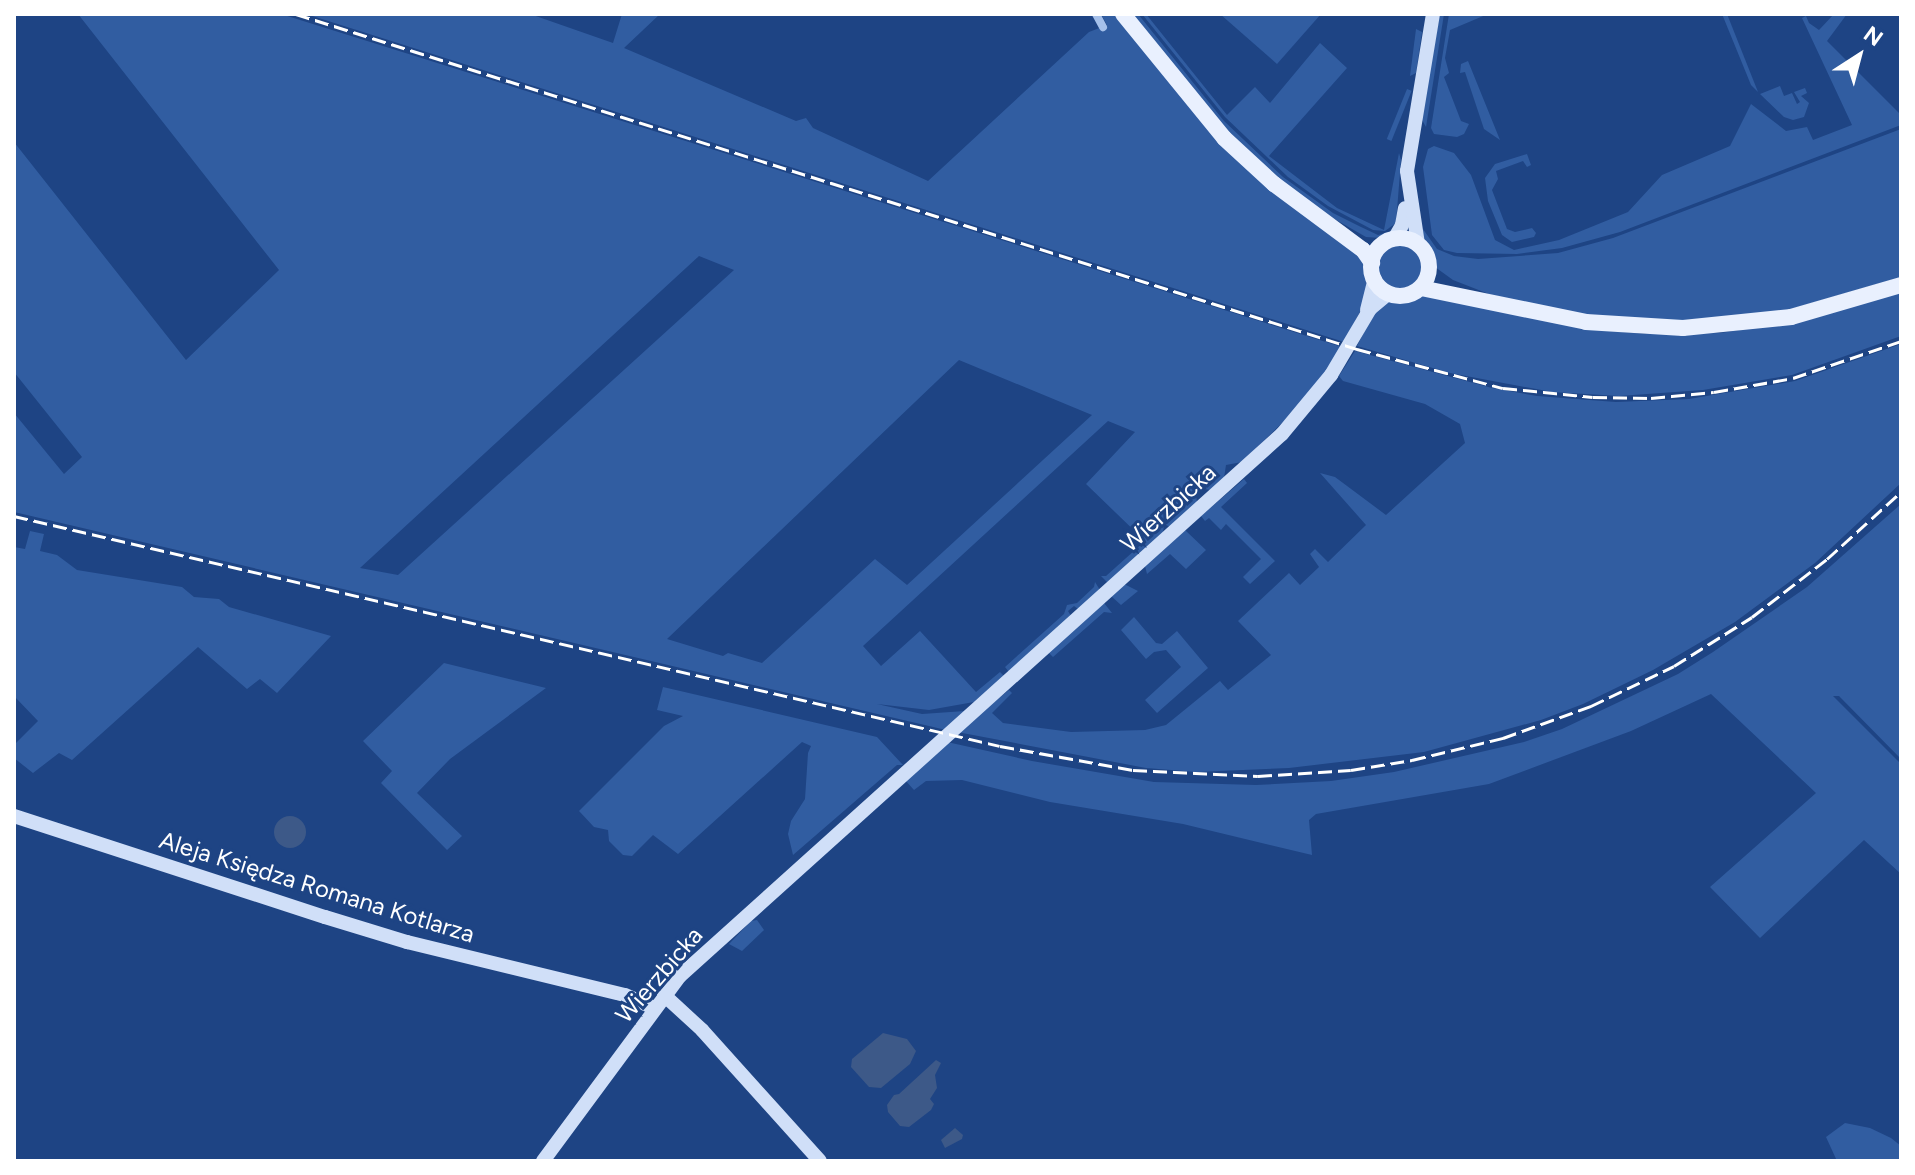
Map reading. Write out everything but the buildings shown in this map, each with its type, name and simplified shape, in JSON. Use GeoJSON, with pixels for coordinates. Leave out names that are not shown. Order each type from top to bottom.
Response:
{"type":"FeatureCollection","features":[{"type":"Feature","properties":{"kind":"main road"},"geometry":{"type":"LineString","coordinates":[[1123,14],[1211,124],[1259,171],[1363,250],[1389,293],[1406,295],[1421,288],[1478,297],[1578,321],[1683,328],[1791,317],[1901,285]]}},
{"type":"Feature","properties":{"kind":"main road"},"geometry":{"type":"LineString","coordinates":[[1373,271],[1402,225],[1407,171],[1433,14]]}},
{"type":"Feature","properties":{"kind":"main road"},"geometry":{"type":"LineString","coordinates":[[1407,192],[1418,244],[1425,252],[1429,266],[1442,278],[1478,297]]}},
{"type":"Feature","properties":{"kind":"main road"},"geometry":{"type":"LineString","coordinates":[[1302,205],[1368,241],[1418,244]]}},
{"type":"Feature","properties":{"kind":"main road"},"geometry":{"type":"LineString","coordinates":[[1421,288],[1429,266]]}},
{"type":"Feature","properties":{"kind":"main road","name":"Wierzbicka"},"geometry":{"type":"LineString","coordinates":[[1364,318],[1373,271]]}},
{"type":"Feature","properties":{"kind":"main road","name":"Wierzbicka"},"geometry":{"type":"LineString","coordinates":[[543,1161],[664,995],[717,940],[1291,426],[1331,375],[1364,318],[1379,299],[1389,293]]}},
{"type":"Feature","properties":{"kind":"main road","name":"Aleja Księdza Romana Kotlarza"},"geometry":{"type":"LineString","coordinates":[[14,816],[407,942],[596,987],[633,997],[654,1008]]}},
{"type":"Feature","properties":{"kind":"main road"},"geometry":{"type":"LineString","coordinates":[[664,995],[702,1030],[820,1161]]}},
{"type":"Feature","properties":{"kind":"street"},"geometry":{"type":"LineString","coordinates":[[1096,14],[1103,27]]}},
{"type":"Feature","properties":{"kind":"shaded area"},"geometry":{"type":"Polygon","coordinates":[[[78,14],[281,14],[1342,347],[1324,375],[1285,420],[1242,462],[1226,465],[1224,478],[1211,490],[1203,489],[1196,494],[1197,503],[1170,527],[1164,524],[1163,533],[1108,583],[1101,576],[1106,576],[1145,541],[1086,484],[1135,432],[1108,421],[863,646],[881,666],[920,631],[976,692],[1000,672],[1004,676],[974,702],[929,710],[877,704],[922,714],[965,711],[946,730],[14,512],[14,413],[64,474],[82,457],[14,372],[14,142],[186,360],[279,270],[78,14]],[[699,256],[360,568],[398,575],[734,270],[699,256]],[[959,360],[667,639],[723,656],[728,653],[762,663],[875,559],[907,585],[1092,415],[959,360]]]}},
{"type":"Feature","properties":{"kind":"shaded area"},"geometry":{"type":"Polygon","coordinates":[[[306,14],[530,14],[613,43],[622,14],[660,14],[624,48],[796,121],[806,118],[813,128],[928,181],[1089,32],[1107,25],[1101,14],[1116,14],[1214,136],[1357,251],[1364,261],[1367,282],[1362,308],[1344,342],[306,14]]]}},
{"type":"Feature","properties":{"kind":"shaded area"},"geometry":{"type":"Polygon","coordinates":[[[1131,14],[1138,14],[1224,121],[1283,177],[1333,213],[1361,227],[1378,235],[1393,231],[1381,238],[1366,237],[1331,217],[1277,178],[1217,121],[1131,14]]]}},
{"type":"Feature","properties":{"kind":"shaded area"},"geometry":{"type":"Polygon","coordinates":[[[1142,14],[1146,14],[1227,115],[1255,87],[1270,103],[1320,43],[1347,68],[1269,156],[1337,208],[1384,230],[1399,153],[1396,223],[1385,231],[1373,230],[1328,206],[1288,177],[1225,117],[1142,14]]]}},
{"type":"Feature","properties":{"kind":"shaded area"},"geometry":{"type":"Polygon","coordinates":[[[1220,14],[1321,14],[1277,64],[1220,14]]]}},
{"type":"Feature","properties":{"kind":"shaded area"},"geometry":{"type":"Polygon","coordinates":[[[1440,14],[1444,14],[1426,127],[1421,118],[1440,14]]]}},
{"type":"Feature","properties":{"kind":"shaded area"},"geometry":{"type":"Polygon","coordinates":[[[1449,14],[1488,14],[1450,30],[1445,58],[1449,73],[1444,77],[1461,121],[1469,124],[1464,134],[1457,137],[1434,134],[1431,128],[1449,14]]]}},
{"type":"Feature","properties":{"kind":"shaded area"},"geometry":{"type":"Polygon","coordinates":[[[1722,14],[1727,14],[1758,92],[1751,85],[1722,14]]]}},
{"type":"Feature","properties":{"kind":"shaded area"},"geometry":{"type":"Polygon","coordinates":[[[1834,14],[1847,14],[1827,41],[1901,115],[1901,125],[1620,232],[1562,248],[1517,254],[1457,253],[1444,250],[1432,235],[1423,167],[1428,149],[1434,146],[1454,153],[1471,175],[1495,240],[1514,250],[1559,240],[1628,212],[1662,175],[1730,146],[1751,104],[1786,131],[1807,127],[1813,140],[1852,125],[1802,18],[1806,16],[1809,23],[1819,30],[1834,14]]]}},
{"type":"Feature","properties":{"kind":"shaded area"},"geometry":{"type":"Polygon","coordinates":[[[1416,29],[1422,32],[1416,73],[1410,76],[1416,29]]]}},
{"type":"Feature","properties":{"kind":"shaded area"},"geometry":{"type":"Polygon","coordinates":[[[1468,61],[1500,140],[1484,129],[1465,72],[1460,73],[1461,64],[1468,61]]]}},
{"type":"Feature","properties":{"kind":"shaded area"},"geometry":{"type":"Polygon","coordinates":[[[1780,86],[1784,96],[1792,93],[1797,104],[1800,102],[1794,92],[1805,88],[1807,93],[1801,96],[1809,103],[1804,117],[1793,120],[1784,117],[1760,94],[1780,86]]]}},
{"type":"Feature","properties":{"kind":"shaded area"},"geometry":{"type":"Polygon","coordinates":[[[1407,89],[1412,91],[1391,141],[1387,139],[1407,89]]]}},
{"type":"Feature","properties":{"kind":"shaded area"},"geometry":{"type":"Polygon","coordinates":[[[1901,129],[1901,277],[1777,313],[1662,322],[1570,314],[1494,296],[1453,280],[1435,267],[1433,257],[1418,236],[1423,229],[1437,249],[1454,256],[1478,259],[1558,253],[1613,238],[1901,129]]]}},
{"type":"Feature","properties":{"kind":"shaded area"},"geometry":{"type":"Polygon","coordinates":[[[1527,154],[1531,165],[1527,167],[1523,161],[1496,171],[1498,179],[1492,190],[1507,229],[1515,232],[1532,228],[1536,233],[1534,237],[1512,242],[1502,235],[1488,201],[1485,178],[1495,164],[1527,154]]]}},
{"type":"Feature","properties":{"kind":"shaded area"},"geometry":{"type":"Polygon","coordinates":[[[1401,244],[1417,251],[1424,267],[1417,283],[1401,290],[1385,283],[1378,267],[1385,251],[1401,244]]]}},
{"type":"Feature","properties":{"kind":"shaded area"},"geometry":{"type":"Polygon","coordinates":[[[1901,291],[1901,336],[1792,375],[1703,390],[1619,396],[1552,392],[1450,373],[1357,346],[1377,307],[1386,300],[1411,300],[1425,292],[1598,330],[1646,334],[1720,333],[1801,321],[1901,291]]]}},
{"type":"Feature","properties":{"kind":"shaded area"},"geometry":{"type":"Polygon","coordinates":[[[1901,344],[1901,483],[1815,563],[1735,622],[1653,670],[1583,704],[1541,720],[1424,752],[1289,768],[1196,772],[1146,768],[957,732],[1009,690],[1012,693],[992,713],[1003,723],[1071,732],[1145,730],[1166,725],[1220,681],[1228,690],[1271,655],[1238,621],[1289,573],[1300,585],[1319,567],[1310,554],[1315,549],[1328,562],[1366,525],[1320,473],[1335,477],[1386,515],[1465,443],[1460,424],[1425,404],[1343,381],[1339,376],[1355,351],[1492,388],[1537,396],[1616,402],[1689,399],[1795,381],[1901,344]]]}},
{"type":"Feature","properties":{"kind":"shaded area"},"geometry":{"type":"Polygon","coordinates":[[[1244,479],[1247,483],[1221,507],[1275,561],[1250,584],[1243,577],[1261,559],[1226,524],[1221,530],[1209,518],[1205,521],[1201,516],[1244,479]]]}},
{"type":"Feature","properties":{"kind":"shaded area"},"geometry":{"type":"Polygon","coordinates":[[[1901,504],[1901,759],[1839,696],[1833,696],[1901,764],[1901,874],[1864,840],[1760,938],[1710,887],[1816,793],[1711,694],[1631,731],[1489,784],[1316,814],[1309,820],[1312,855],[1183,824],[1050,802],[962,780],[926,781],[914,790],[905,780],[947,742],[1032,761],[1154,782],[1256,785],[1331,781],[1394,772],[1524,742],[1562,729],[1678,674],[1713,652],[1807,587],[1901,504]]]}},
{"type":"Feature","properties":{"kind":"shaded area"},"geometry":{"type":"Polygon","coordinates":[[[1185,530],[1206,550],[1186,569],[1170,554],[1147,574],[1145,566],[1185,530]]]}},
{"type":"Feature","properties":{"kind":"shaded area"},"geometry":{"type":"Polygon","coordinates":[[[30,531],[44,534],[40,551],[57,555],[77,570],[182,587],[194,597],[219,599],[229,607],[331,636],[277,693],[260,679],[247,689],[198,647],[72,760],[59,753],[33,773],[14,758],[14,745],[38,721],[14,696],[14,547],[25,549],[30,531]]]}},
{"type":"Feature","properties":{"kind":"shaded area"},"geometry":{"type":"Polygon","coordinates":[[[1095,582],[1100,590],[1078,609],[1074,606],[1068,611],[1071,616],[1009,672],[1005,667],[1064,614],[1067,605],[1077,603],[1094,587],[1095,582]]]}},
{"type":"Feature","properties":{"kind":"shaded area"},"geometry":{"type":"Polygon","coordinates":[[[1124,584],[1138,591],[1121,605],[1111,596],[1124,584]]]}},
{"type":"Feature","properties":{"kind":"shaded area"},"geometry":{"type":"Polygon","coordinates":[[[1104,603],[1112,613],[1104,612],[1053,657],[1048,652],[1104,603]]]}},
{"type":"Feature","properties":{"kind":"shaded area"},"geometry":{"type":"Polygon","coordinates":[[[1134,617],[1156,643],[1162,644],[1177,631],[1208,668],[1157,713],[1145,700],[1181,667],[1166,650],[1154,652],[1146,659],[1121,630],[1134,617]]]}},
{"type":"Feature","properties":{"kind":"shaded area"},"geometry":{"type":"Polygon","coordinates":[[[444,663],[546,688],[450,759],[417,793],[462,836],[447,850],[381,783],[392,771],[363,741],[444,663]]]}},
{"type":"Feature","properties":{"kind":"shaded area"},"geometry":{"type":"Polygon","coordinates":[[[663,687],[877,737],[903,765],[897,765],[793,855],[788,834],[791,821],[805,799],[811,746],[802,742],[678,854],[653,835],[632,856],[623,855],[609,841],[608,830],[594,827],[579,811],[664,726],[683,716],[657,710],[663,687]]]}},
{"type":"Feature","properties":{"kind":"shaded area"},"geometry":{"type":"Polygon","coordinates":[[[290,816],[301,821],[306,832],[301,843],[290,848],[279,843],[274,832],[279,821],[290,816]]]}},
{"type":"Feature","properties":{"kind":"shaded area"},"geometry":{"type":"Polygon","coordinates":[[[757,920],[764,930],[742,951],[729,944],[751,921],[757,920]]]}},
{"type":"Feature","properties":{"kind":"shaded area"},"geometry":{"type":"Polygon","coordinates":[[[883,1033],[907,1039],[916,1051],[910,1064],[881,1088],[869,1087],[851,1067],[852,1059],[883,1033]]]}},
{"type":"Feature","properties":{"kind":"shaded area"},"geometry":{"type":"Polygon","coordinates":[[[936,1060],[941,1063],[935,1075],[937,1088],[930,1099],[934,1104],[931,1110],[909,1127],[900,1126],[888,1112],[887,1105],[894,1095],[899,1094],[936,1060]]]}},
{"type":"Feature","properties":{"kind":"shaded area"},"geometry":{"type":"Polygon","coordinates":[[[1845,1123],[1870,1128],[1891,1138],[1901,1146],[1901,1161],[1837,1161],[1826,1137],[1845,1123]]]}},
{"type":"Feature","properties":{"kind":"shaded area"},"geometry":{"type":"Polygon","coordinates":[[[955,1128],[963,1135],[962,1139],[945,1148],[941,1140],[955,1128]]]}},
{"type":"Feature","properties":{"kind":"railway"},"geometry":{"type":"LineString","coordinates":[[296,14],[1357,349],[1503,388],[1593,397],[1651,398],[1714,392],[1793,378],[1901,341]]}},
{"type":"Feature","properties":{"kind":"railway"},"geometry":{"type":"LineString","coordinates":[[14,516],[1000,746],[1133,770],[1258,776],[1351,770],[1412,760],[1503,738],[1591,706],[1674,666],[1752,617],[1827,559],[1901,492]]}}]}
